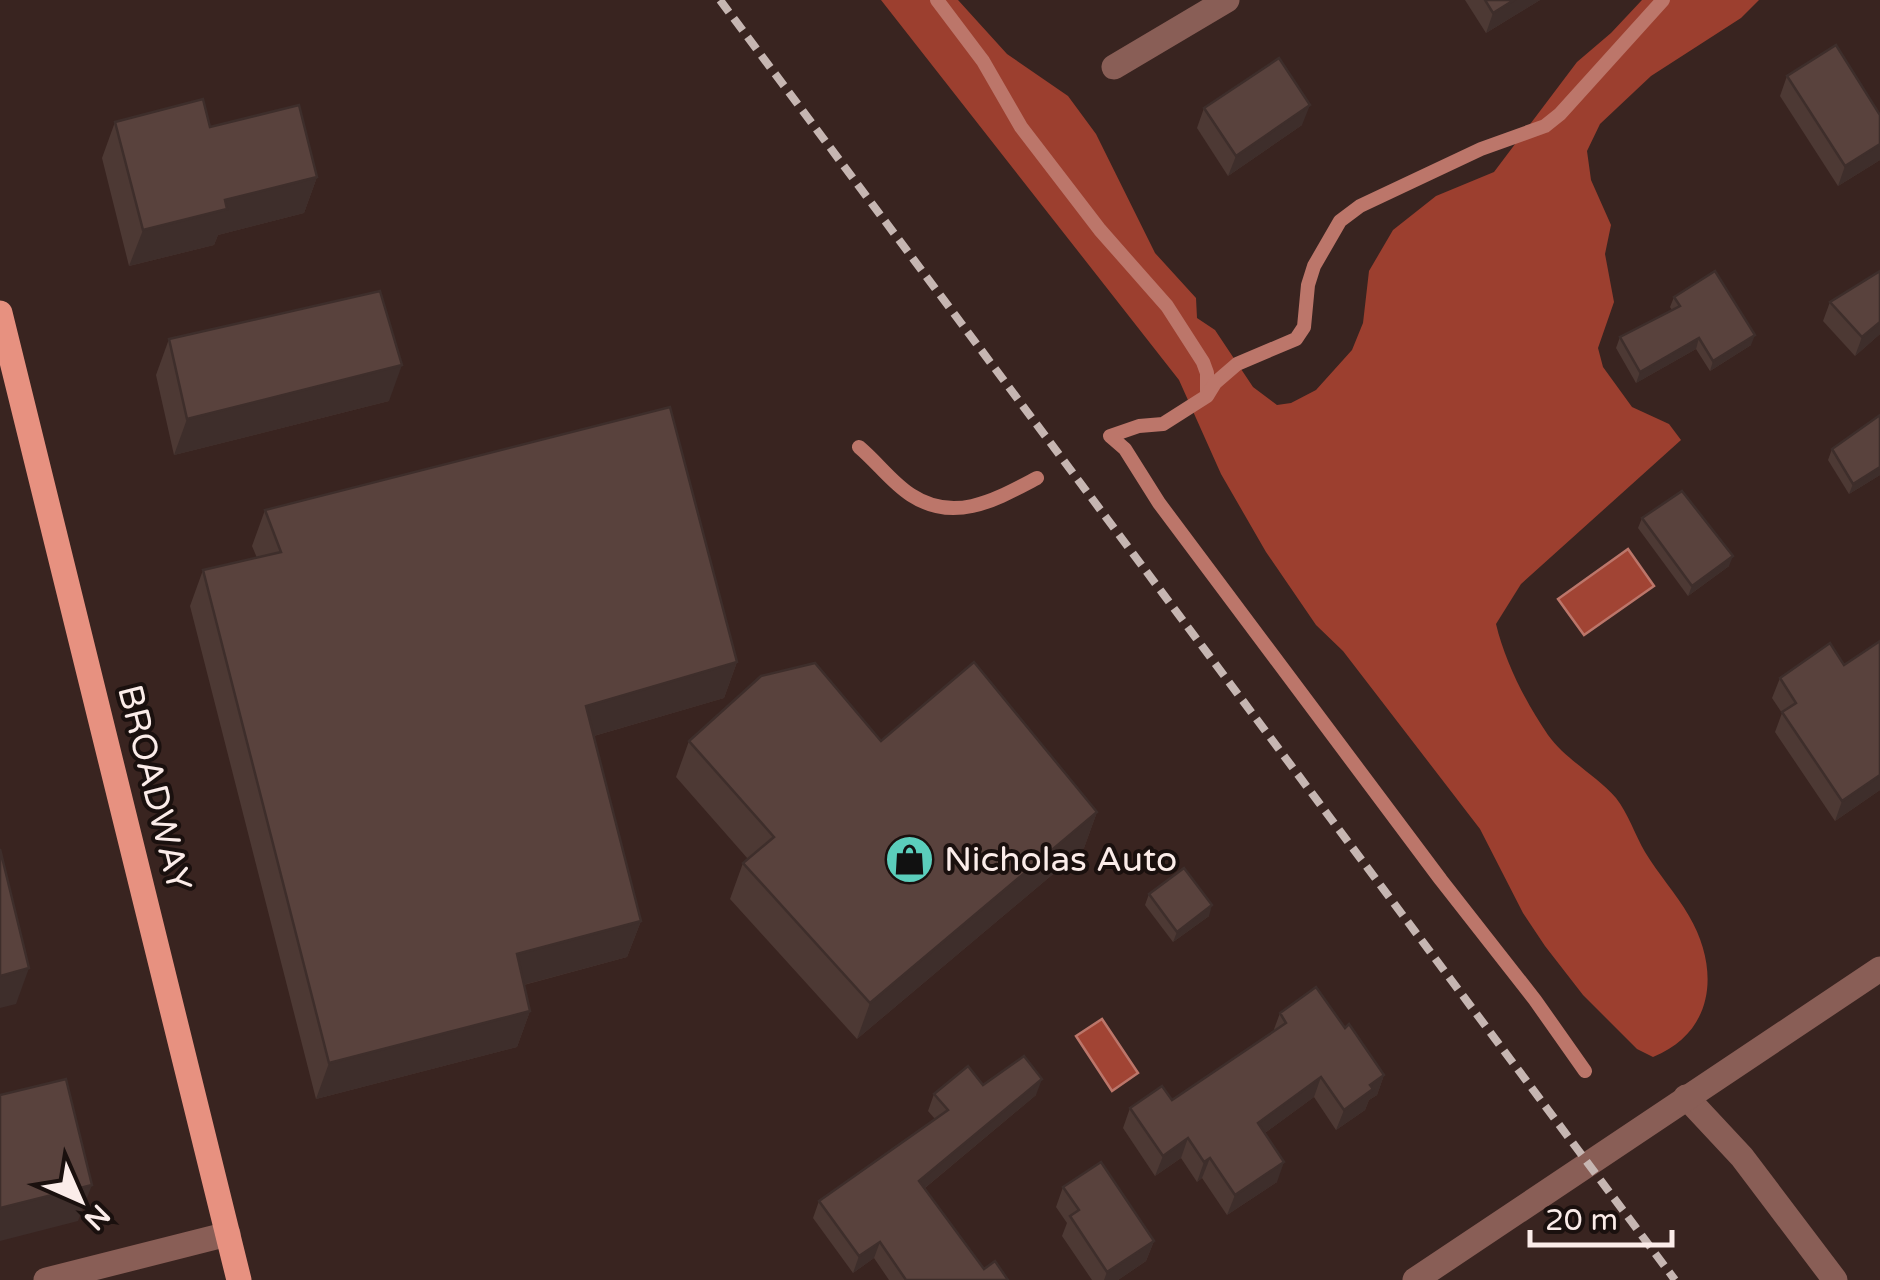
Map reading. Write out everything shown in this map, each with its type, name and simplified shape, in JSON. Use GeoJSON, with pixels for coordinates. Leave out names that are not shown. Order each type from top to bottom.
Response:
{"type":"FeatureCollection","features":[{"type":"Feature","properties":{"kind":"main road","name":"BROADWAY"},"geometry":{"type":"LineString","coordinates":[[0,313],[240,1280]]}},
{"type":"Feature","properties":{"kind":"street"},"geometry":{"type":"LineString","coordinates":[[1114,67],[1226,0]]}},
{"type":"Feature","properties":{"kind":"street"},"geometry":{"type":"LineString","coordinates":[[1415,1280],[1880,969]]}},
{"type":"Feature","properties":{"kind":"street"},"geometry":{"type":"LineString","coordinates":[[1686,1098],[1742,1157],[1835,1280]]}},
{"type":"Feature","properties":{"kind":"street"},"geometry":{"type":"LineString","coordinates":[[46,1280],[228,1234]]}},
{"type":"Feature","properties":{"kind":"shaded area"},"geometry":{"type":"Polygon","coordinates":[[[881,0],[958,0],[1007,54],[1068,96],[1096,134],[1155,253],[1196,298],[1197,318],[1215,330],[1253,387],[1277,405],[1291,403],[1316,390],[1352,350],[1363,323],[1369,271],[1393,230],[1436,196],[1494,172],[1577,62],[1642,0],[1759,0],[1741,18],[1651,76],[1600,124],[1587,151],[1591,180],[1611,225],[1605,254],[1614,302],[1598,348],[1603,367],[1632,407],[1669,424],[1681,440],[1521,584],[1496,624],[1511,667],[1540,723],[1563,752],[1616,798],[1699,936],[1708,977],[1706,997],[1689,1032],[1674,1046],[1653,1057],[1637,1049],[1583,995],[1545,946],[1523,913],[1480,829],[1343,651],[1316,625],[1266,552],[1221,474],[1179,380],[881,0]]]}},
{"type":"Feature","properties":{"kind":"shaded area"},"geometry":{"type":"Polygon","coordinates":[[[1628,549],[1654,586],[1584,635],[1558,599],[1628,549]]]}},
{"type":"Feature","properties":{"kind":"shaded area"},"geometry":{"type":"Polygon","coordinates":[[[1102,1019],[1138,1073],[1112,1091],[1076,1036],[1102,1019]]]}},
{"type":"Feature","properties":{"kind":"building"},"geometry":{"type":"Polygon","coordinates":[[[1485,0],[1514,0],[1493,13],[1485,0]]]}},
{"type":"Feature","properties":{"kind":"building"},"geometry":{"type":"Polygon","coordinates":[[[1836,45],[1880,115],[1880,144],[1845,166],[1787,76],[1836,45]]]}},
{"type":"Feature","properties":{"kind":"building"},"geometry":{"type":"Polygon","coordinates":[[[1279,58],[1310,105],[1236,156],[1204,108],[1279,58]]]}},
{"type":"Feature","properties":{"kind":"building"},"geometry":{"type":"Polygon","coordinates":[[[203,99],[210,127],[299,105],[317,177],[225,200],[227,209],[143,230],[115,122],[203,99]]]}},
{"type":"Feature","properties":{"kind":"building"},"geometry":{"type":"Polygon","coordinates":[[[1715,271],[1755,335],[1713,361],[1699,338],[1640,372],[1620,337],[1680,306],[1674,297],[1715,271]]]}},
{"type":"Feature","properties":{"kind":"building"},"geometry":{"type":"Polygon","coordinates":[[[1880,271],[1880,322],[1862,337],[1830,302],[1880,271]]]}},
{"type":"Feature","properties":{"kind":"building"},"geometry":{"type":"Polygon","coordinates":[[[380,291],[402,365],[187,419],[169,339],[380,291]]]}},
{"type":"Feature","properties":{"kind":"building"},"geometry":{"type":"Polygon","coordinates":[[[670,407],[737,662],[586,706],[641,921],[517,954],[530,1011],[329,1063],[203,570],[281,552],[265,510],[670,407]]]}},
{"type":"Feature","properties":{"kind":"building"},"geometry":{"type":"Polygon","coordinates":[[[1880,415],[1880,467],[1853,484],[1832,449],[1880,415]]]}},
{"type":"Feature","properties":{"kind":"building"},"geometry":{"type":"Polygon","coordinates":[[[1682,491],[1733,556],[1692,586],[1642,518],[1682,491]]]}},
{"type":"Feature","properties":{"kind":"building"},"geometry":{"type":"Polygon","coordinates":[[[1880,641],[1880,775],[1842,801],[1782,712],[1796,703],[1780,678],[1830,643],[1844,665],[1880,641]]]}},
{"type":"Feature","properties":{"kind":"building","name":"Nicholas Auto"},"geometry":{"type":"Polygon","coordinates":[[[974,662],[1097,812],[870,1003],[743,863],[774,837],[689,741],[761,676],[815,663],[881,741],[974,662]]]}},
{"type":"Feature","properties":{"kind":"building"},"geometry":{"type":"Polygon","coordinates":[[[0,849],[29,968],[0,976],[0,849]]]}},
{"type":"Feature","properties":{"kind":"building"},"geometry":{"type":"Polygon","coordinates":[[[1184,868],[1212,905],[1177,932],[1149,894],[1184,868]]]}},
{"type":"Feature","properties":{"kind":"building"},"geometry":{"type":"Polygon","coordinates":[[[1316,987],[1345,1028],[1349,1024],[1384,1075],[1370,1085],[1373,1089],[1344,1110],[1321,1077],[1258,1123],[1284,1162],[1235,1195],[1210,1158],[1204,1162],[1188,1138],[1163,1156],[1130,1108],[1162,1086],[1172,1100],[1286,1023],[1280,1013],[1316,987]]]}},
{"type":"Feature","properties":{"kind":"building"},"geometry":{"type":"Polygon","coordinates":[[[1024,1056],[1042,1079],[919,1181],[984,1269],[995,1261],[1008,1280],[906,1280],[880,1242],[859,1256],[819,1201],[948,1110],[934,1094],[968,1066],[983,1085],[1024,1056]]]}},
{"type":"Feature","properties":{"kind":"building"},"geometry":{"type":"Polygon","coordinates":[[[66,1079],[92,1185],[0,1208],[0,1095],[66,1079]]]}},
{"type":"Feature","properties":{"kind":"building"},"geometry":{"type":"Polygon","coordinates":[[[1101,1162],[1154,1241],[1107,1272],[1070,1216],[1079,1210],[1063,1187],[1101,1162]]]}},
{"type":"Feature","properties":{"kind":"waterway"},"geometry":{"type":"LineString","coordinates":[[937,0],[983,61],[1021,127],[1100,230],[1167,306],[1203,362],[1207,395]]}},
{"type":"Feature","properties":{"kind":"waterway"},"geometry":{"type":"LineString","coordinates":[[1585,1071],[1159,503],[1125,449],[1110,436],[1139,426],[1163,424],[1207,396],[1215,383],[1237,364],[1296,339],[1304,327],[1314,266],[1340,221],[1360,206],[1481,149],[1545,126],[1663,0]]}},
{"type":"Feature","properties":{"kind":"waterway"},"geometry":{"type":"LineString","coordinates":[[859,447],[904,490],[944,508],[976,505],[1037,478]]}},
{"type":"Feature","properties":{"kind":"railway"},"geometry":{"type":"LineString","coordinates":[[720,0],[1675,1280]]}},
{"type":"Feature","properties":{"kind":"place","name":"Nicholas Auto"},"geometry":{"type":"Point","coordinates":[909,860]}}]}
